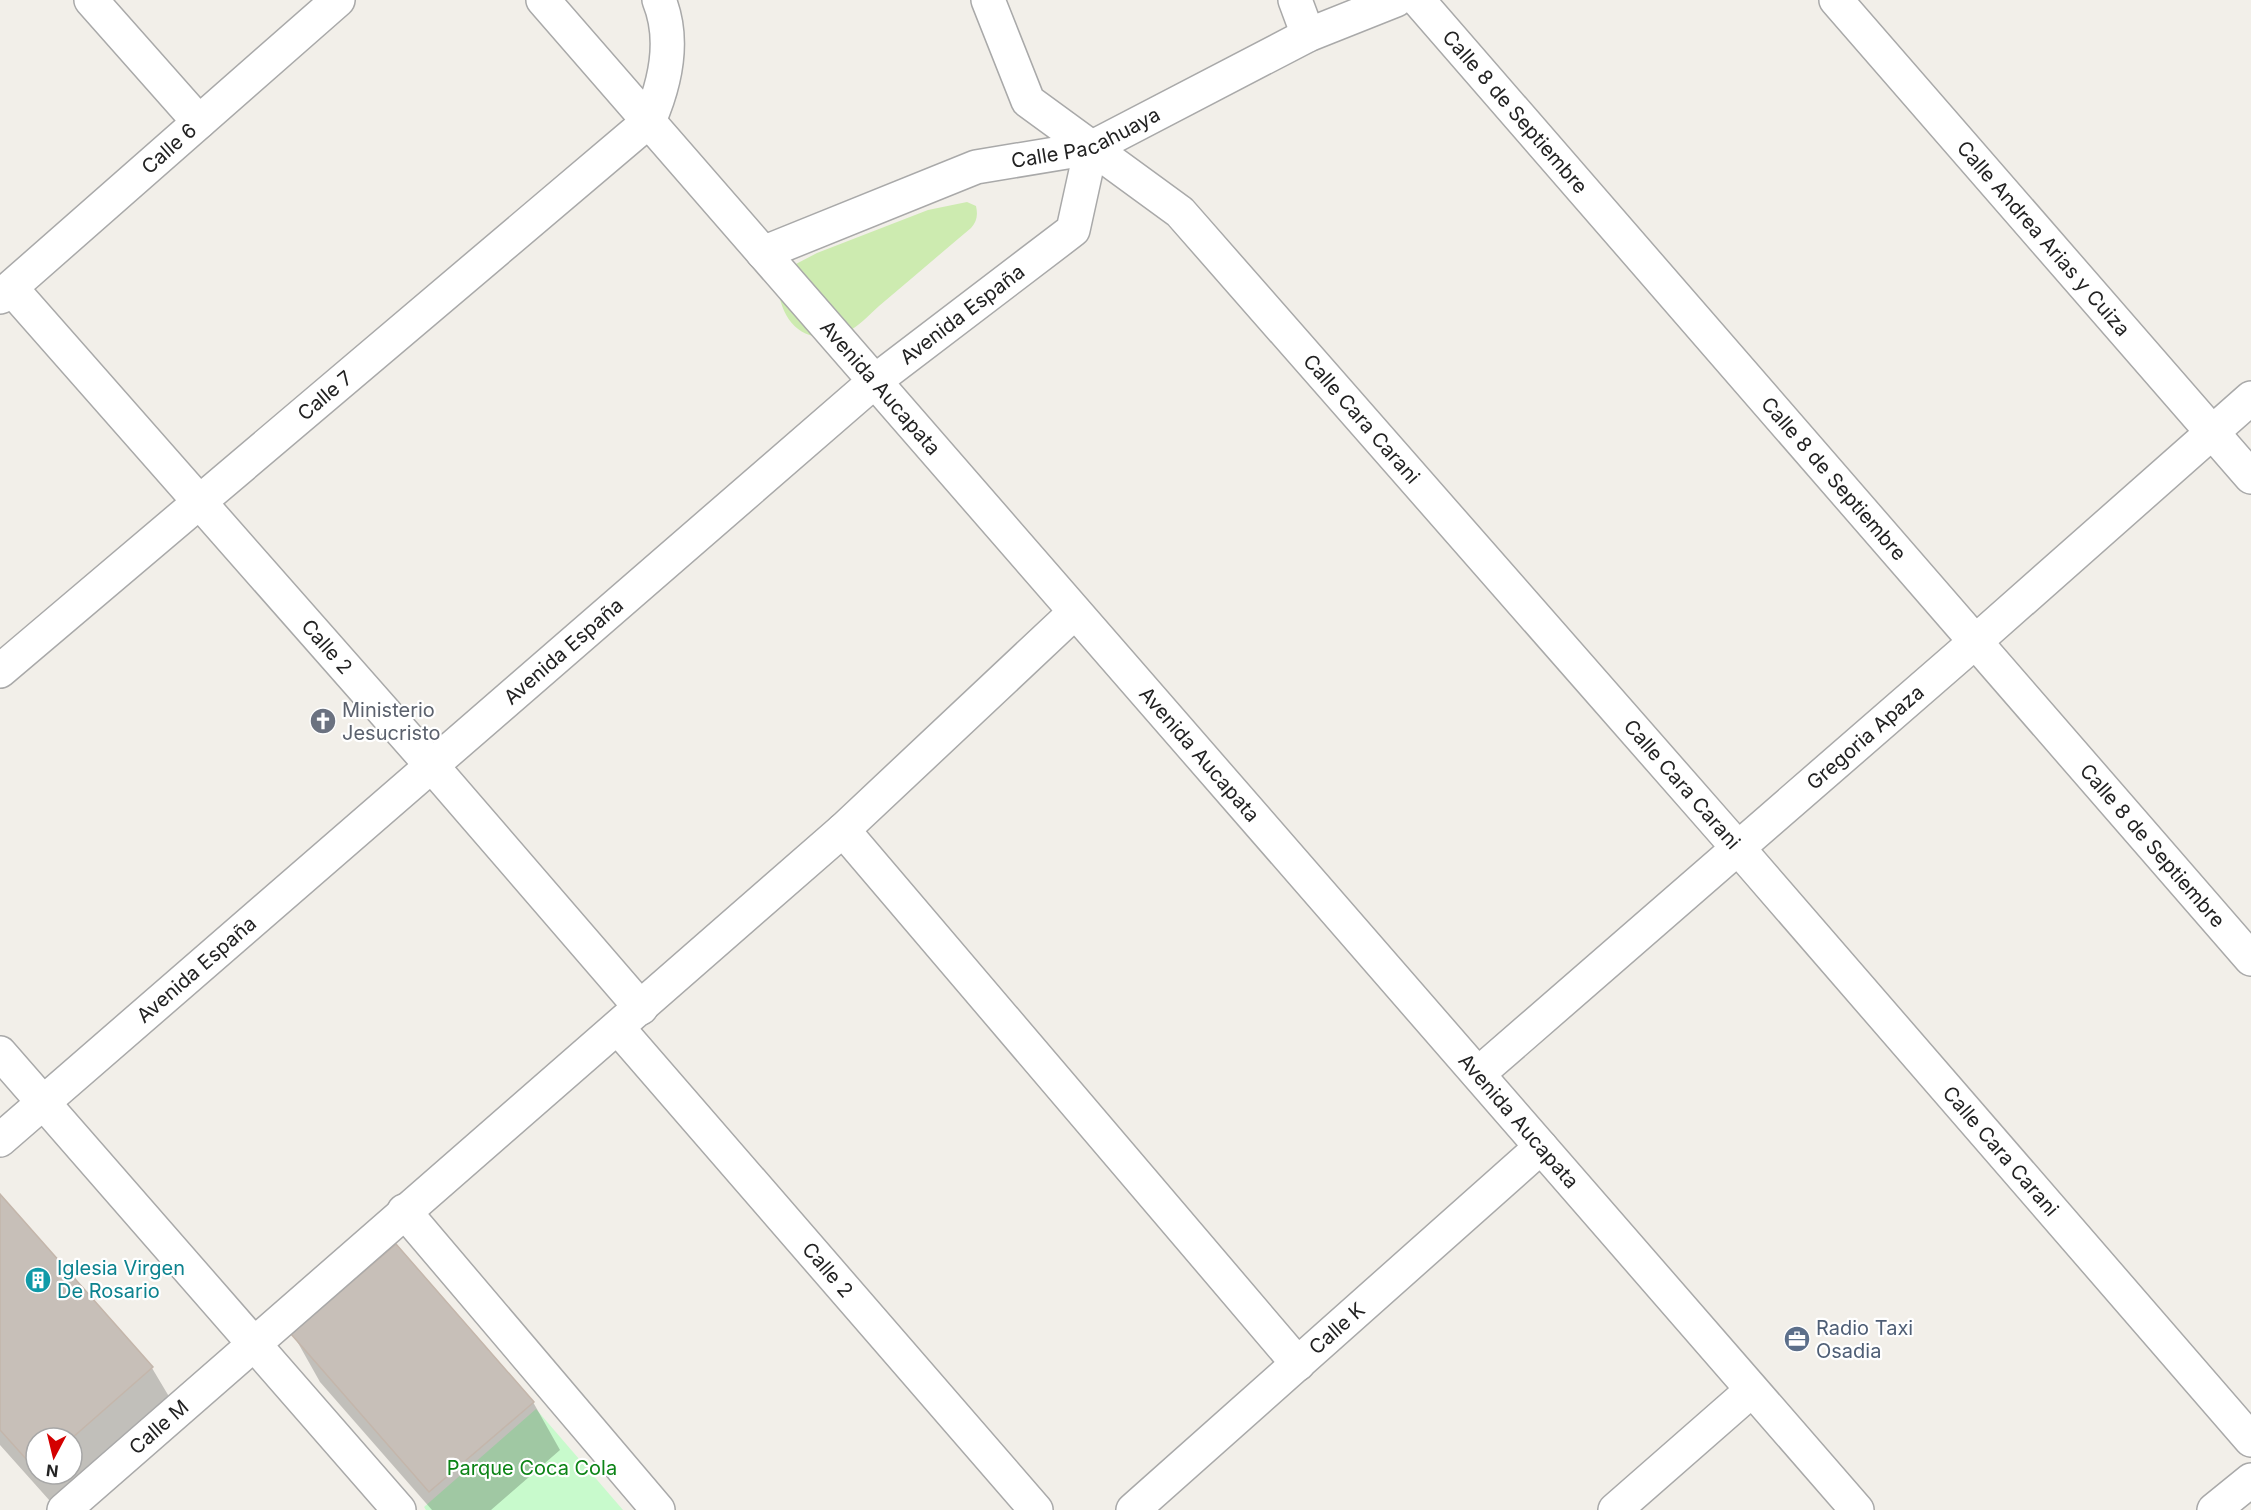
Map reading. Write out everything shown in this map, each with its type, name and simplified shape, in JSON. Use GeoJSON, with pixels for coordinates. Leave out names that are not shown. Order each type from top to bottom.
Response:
{"type":"FeatureCollection","features":[{"type":"Feature","properties":{"kind":"street"},"geometry":{"type":"LineString","coordinates":[[91,0],[199,122]]}},
{"type":"Feature","properties":{"kind":"street","name":"Calle 6"},"geometry":{"type":"LineString","coordinates":[[5,293],[338,0]]}},
{"type":"Feature","properties":{"kind":"street","name":"Avenida Aucapata"},"geometry":{"type":"LineString","coordinates":[[543,0],[1857,1510]]}},
{"type":"Feature","properties":{"kind":"street"},"geometry":{"type":"LineString","coordinates":[[649,121],[660,95],[667,52],[663,10],[659,0]]}},
{"type":"Feature","properties":{"kind":"street","name":"Calle Cara Carani"},"geometry":{"type":"LineString","coordinates":[[988,0],[1028,101],[1179,212],[1738,848],[2251,1440]]}},
{"type":"Feature","properties":{"kind":"street"},"geometry":{"type":"LineString","coordinates":[[1295,0],[1308,35]]}},
{"type":"Feature","properties":{"kind":"street","name":"Calle Pacahuaya"},"geometry":{"type":"LineString","coordinates":[[763,253],[976,167],[1091,148],[1308,35],[1396,0]]}},
{"type":"Feature","properties":{"kind":"street","name":"Calle 8 de Septiembre"},"geometry":{"type":"LineString","coordinates":[[1418,0],[2251,959]]}},
{"type":"Feature","properties":{"kind":"street","name":"Calle Andrea Arias y Cuiza"},"geometry":{"type":"LineString","coordinates":[[1836,0],[2251,477]]}},
{"type":"Feature","properties":{"kind":"street","name":"Calle 7"},"geometry":{"type":"LineString","coordinates":[[0,671],[649,121]]}},
{"type":"Feature","properties":{"kind":"street","name":"Avenida España"},"geometry":{"type":"LineString","coordinates":[[0,1140],[875,381],[1073,230],[1091,148]]}},
{"type":"Feature","properties":{"kind":"street","name":"Calle 2"},"geometry":{"type":"LineString","coordinates":[[5,293],[198,501],[432,766],[629,1018],[1036,1510]]}},
{"type":"Feature","properties":{"kind":"street","name":"Gregoria Apaza"},"geometry":{"type":"LineString","coordinates":[[1478,1074],[1975,642],[2251,398]]}},
{"type":"Feature","properties":{"kind":"street","name":"Calle M"},"geometry":{"type":"LineString","coordinates":[[64,1510],[843,830],[1075,612]]}},
{"type":"Feature","properties":{"kind":"street"},"geometry":{"type":"LineString","coordinates":[[843,830],[1298,1364]]}},
{"type":"Feature","properties":{"kind":"street"},"geometry":{"type":"LineString","coordinates":[[0,1053],[42,1104],[399,1510]]}},
{"type":"Feature","properties":{"kind":"street","name":"Calle K"},"geometry":{"type":"LineString","coordinates":[[1133,1510],[1541,1147]]}},
{"type":"Feature","properties":{"kind":"street"},"geometry":{"type":"LineString","coordinates":[[404,1211],[658,1510]]}},
{"type":"Feature","properties":{"kind":"street"},"geometry":{"type":"LineString","coordinates":[[1615,1510],[1752,1390]]}},
{"type":"Feature","properties":{"kind":"street"},"geometry":{"type":"LineString","coordinates":[[2214,1510],[2251,1480]]}},
{"type":"Feature","properties":{"kind":"green space"},"geometry":{"type":"Polygon","coordinates":[[[967,202],[976,206],[977,209],[976,220],[971,228],[855,327],[833,336],[820,337],[799,330],[791,322],[780,300],[778,286],[794,265],[817,253],[928,210],[967,202]]]}},
{"type":"Feature","properties":{"kind":"green space","name":"Parque Coca Cola"},"geometry":{"type":"Polygon","coordinates":[[[536,1409],[623,1510],[426,1510],[424,1507],[536,1409]]]}},
{"type":"Feature","properties":{"kind":"building","name":"Iglesia Virgen De Rosario"},"geometry":{"type":"Polygon","coordinates":[[[0,1194],[153,1367],[84,1427],[24,1426],[24,1457],[0,1430],[0,1194]]]}},
{"type":"Feature","properties":{"kind":"building"},"geometry":{"type":"Polygon","coordinates":[[[396,1244],[534,1402],[429,1492],[291,1334],[396,1244]]]}},
{"type":"Feature","properties":{"kind":"place","name":"Ministerio Jesucristo"},"geometry":{"type":"Point","coordinates":[323,721]}},
{"type":"Feature","properties":{"kind":"place","name":"Iglesia Virgen De Rosario"},"geometry":{"type":"Point","coordinates":[38,1280]}},
{"type":"Feature","properties":{"kind":"place","name":"Radio Taxi Osadia"},"geometry":{"type":"Point","coordinates":[1797,1339]}}]}
